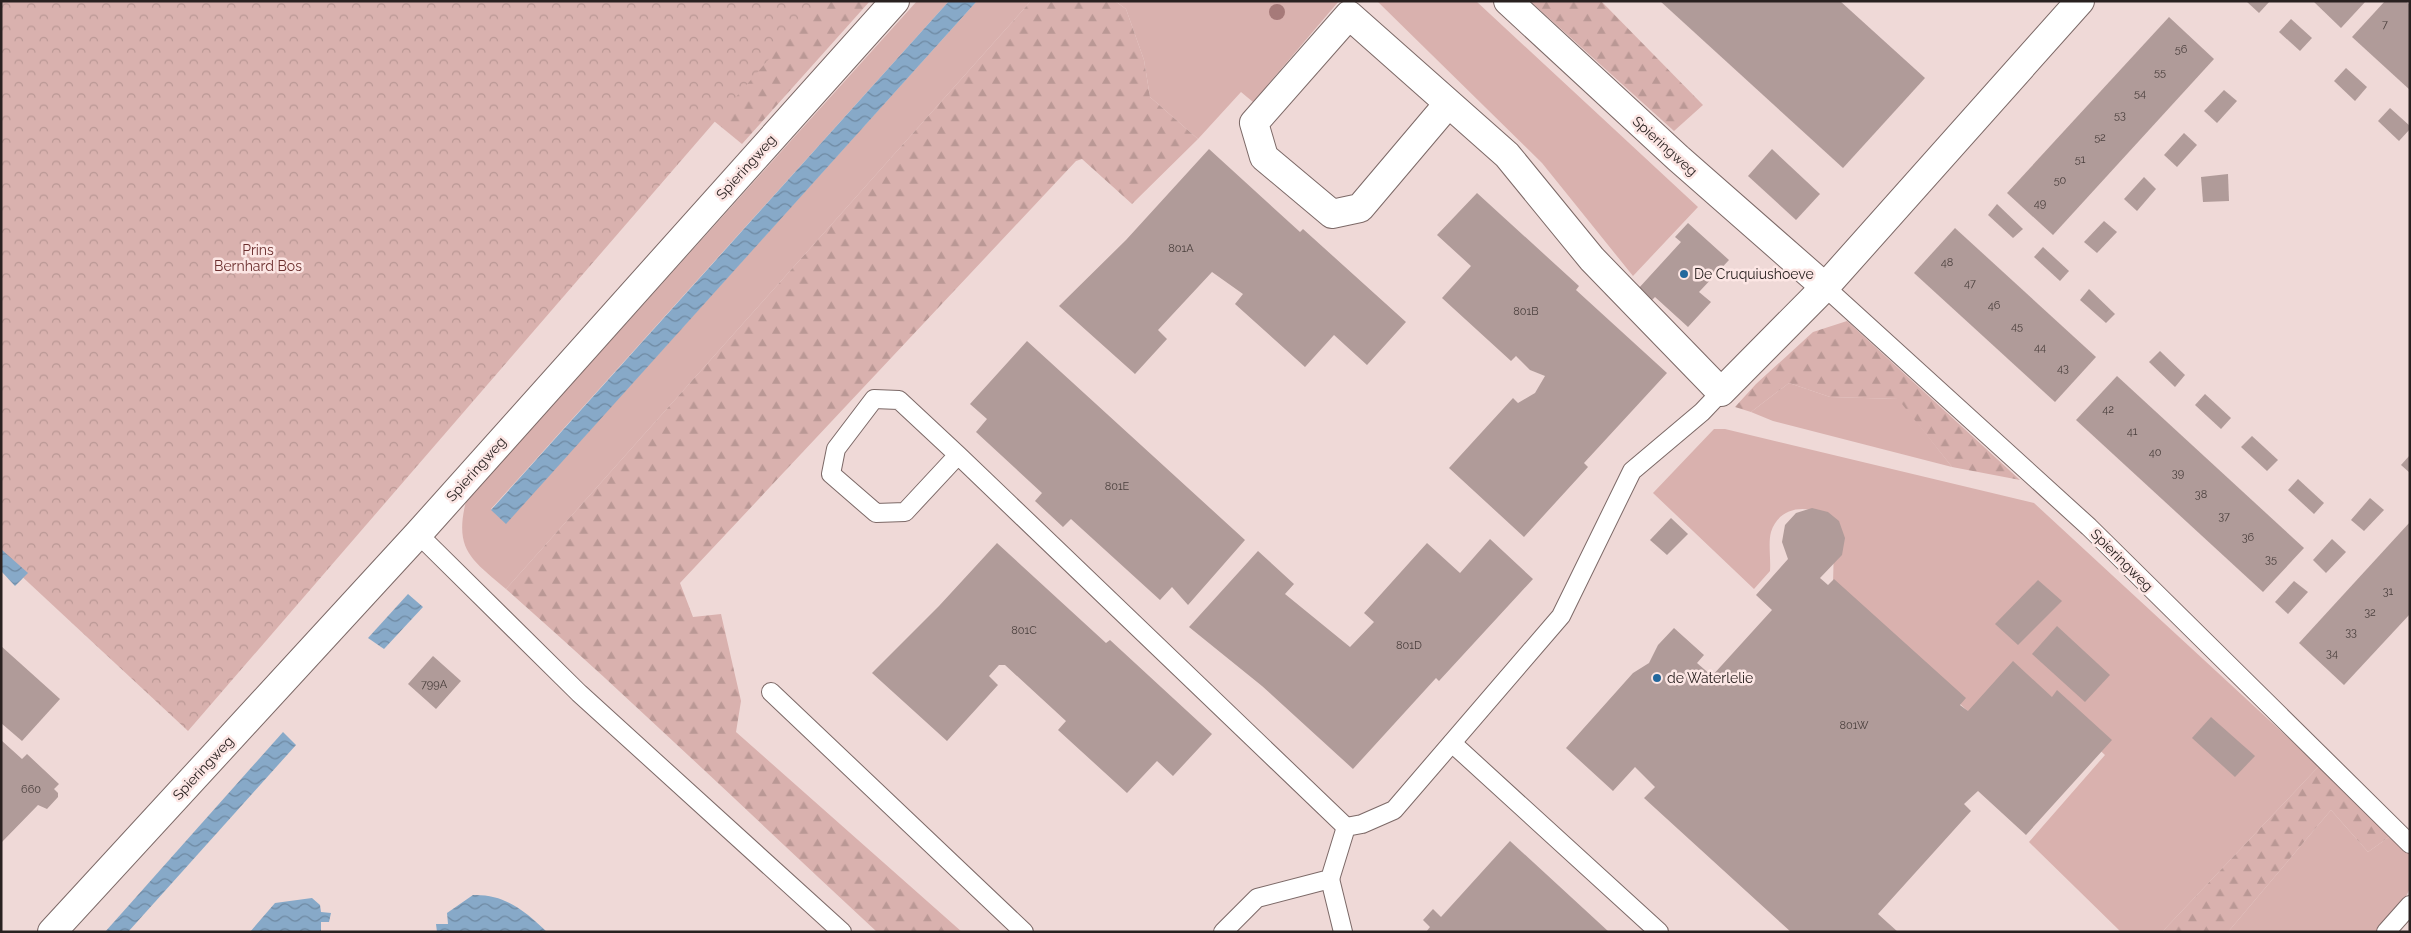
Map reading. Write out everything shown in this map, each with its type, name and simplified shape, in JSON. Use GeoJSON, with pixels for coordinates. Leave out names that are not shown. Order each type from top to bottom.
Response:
{"type":"FeatureCollection","features":[{"type":"Feature","properties":{"kind":"street","name":"Spieringweg"},"geometry":{"type":"LineString","coordinates":[[52,932],[418,534],[895,1]]}},
{"type":"Feature","properties":{"kind":"street","name":"Spieringweg"},"geometry":{"type":"LineString","coordinates":[[1508,1],[1678,158],[1824,287]]}},
{"type":"Feature","properties":{"kind":"street"},"geometry":{"type":"LineString","coordinates":[[1448,104],[1360,208],[1332,214],[1264,157],[1254,123],[1350,15],[1507,155],[1592,259],[1720,392],[1824,287],[2080,1]]}},
{"type":"Feature","properties":{"kind":"lane","name":"Spieringweg"},"geometry":{"type":"LineString","coordinates":[[1824,287],[2089,527],[2410,844]]}},
{"type":"Feature","properties":{"kind":"lane"},"geometry":{"type":"LineString","coordinates":[[1346,827],[1362,824],[1394,810],[1452,743],[1561,616],[1632,471],[1702,412],[1720,392]]}},
{"type":"Feature","properties":{"kind":"lane"},"geometry":{"type":"LineString","coordinates":[[958,455],[904,512],[876,512],[831,474],[836,449],[874,399],[899,400],[958,455],[1346,827]]}},
{"type":"Feature","properties":{"kind":"lane"},"geometry":{"type":"LineString","coordinates":[[418,534],[579,694],[842,932]]}},
{"type":"Feature","properties":{"kind":"lane"},"geometry":{"type":"LineString","coordinates":[[771,692],[1024,932]]}},
{"type":"Feature","properties":{"kind":"lane"},"geometry":{"type":"LineString","coordinates":[[1452,743],[1659,932]]}},
{"type":"Feature","properties":{"kind":"lane"},"geometry":{"type":"LineString","coordinates":[[1343,932],[1330,879],[1346,827]]}},
{"type":"Feature","properties":{"kind":"lane"},"geometry":{"type":"LineString","coordinates":[[1223,932],[1257,898],[1330,879]]}},
{"type":"Feature","properties":{"kind":"lane"},"geometry":{"type":"LineString","coordinates":[[2386,932],[2410,905]]}},
{"type":"Feature","properties":{"kind":"green space","name":"Prins Bernhard Bos"},"geometry":{"type":"Polygon","coordinates":[[[1,1],[819,1],[188,731],[1,557],[1,1]]]}},
{"type":"Feature","properties":{"kind":"green space"},"geometry":{"type":"Polygon","coordinates":[[[574,1],[870,1],[742,144],[571,4],[574,1]]]}},
{"type":"Feature","properties":{"kind":"green space"},"geometry":{"type":"Polygon","coordinates":[[[917,1],[949,1],[491,509],[506,523],[977,1],[1031,1],[506,589],[483,569],[468,552],[462,531],[466,501],[917,1]]]}},
{"type":"Feature","properties":{"kind":"green space"},"geometry":{"type":"Polygon","coordinates":[[[1031,1],[1115,1],[1126,9],[1144,60],[1150,97],[1198,139],[1132,204],[1082,159],[1076,161],[680,583],[693,617],[721,614],[741,701],[736,732],[962,932],[877,932],[646,716],[506,589],[1031,1]]]}},
{"type":"Feature","properties":{"kind":"green space"},"geometry":{"type":"Polygon","coordinates":[[[1115,1],[1339,1],[1253,102],[1241,92],[1198,139],[1150,97],[1144,60],[1126,9],[1115,1]]]}},
{"type":"Feature","properties":{"kind":"green space"},"geometry":{"type":"Polygon","coordinates":[[[1377,1],[1476,1],[1698,207],[1633,276],[1542,163],[1377,1]]]}},
{"type":"Feature","properties":{"kind":"green space"},"geometry":{"type":"Polygon","coordinates":[[[1530,1],[1601,1],[1703,105],[1674,131],[1530,1]]]}},
{"type":"Feature","properties":{"kind":"green space"},"geometry":{"type":"Polygon","coordinates":[[[1847,321],[2020,480],[1952,467],[1898,399],[1830,397],[1789,383],[1751,412],[1735,407],[1756,384],[1813,332],[1847,321]]]}},
{"type":"Feature","properties":{"kind":"green space"},"geometry":{"type":"Polygon","coordinates":[[[1789,383],[1830,397],[1899,399],[1952,467],[1773,421],[1751,412],[1789,383]]]}},
{"type":"Feature","properties":{"kind":"green space"},"geometry":{"type":"Polygon","coordinates":[[[1714,429],[1725,429],[2034,503],[2319,766],[2162,932],[2121,932],[2029,842],[2105,755],[2042,697],[1973,716],[1833,585],[1834,543],[1819,512],[1797,509],[1784,514],[1779,519],[1774,525],[1770,536],[1770,571],[1754,589],[1653,493],[1714,429]]]}},
{"type":"Feature","properties":{"kind":"green space"},"geometry":{"type":"Polygon","coordinates":[[[2319,766],[2344,787],[2389,837],[2368,852],[2331,810],[2228,932],[2162,932],[2319,766]]]}},
{"type":"Feature","properties":{"kind":"green space"},"geometry":{"type":"Polygon","coordinates":[[[2331,810],[2368,852],[2389,837],[2410,852],[2410,888],[2404,901],[2377,932],[2228,932],[2331,810]]]}},
{"type":"Feature","properties":{"kind":"water"},"geometry":{"type":"Polygon","coordinates":[[[949,1],[977,1],[506,524],[491,510],[949,1]]]}},
{"type":"Feature","properties":{"kind":"water"},"geometry":{"type":"Polygon","coordinates":[[[1,549],[28,573],[15,586],[1,571],[1,549]]]}},
{"type":"Feature","properties":{"kind":"water"},"geometry":{"type":"Polygon","coordinates":[[[408,594],[423,607],[384,649],[368,638],[408,594]]]}},
{"type":"Feature","properties":{"kind":"water"},"geometry":{"type":"Polygon","coordinates":[[[283,732],[296,745],[128,932],[105,932],[283,732]]]}},
{"type":"Feature","properties":{"kind":"water"},"geometry":{"type":"Polygon","coordinates":[[[473,895],[495,897],[514,905],[547,932],[437,932],[436,924],[448,924],[447,913],[473,895]]]}},
{"type":"Feature","properties":{"kind":"water"},"geometry":{"type":"Polygon","coordinates":[[[312,898],[320,905],[321,912],[331,913],[329,922],[321,922],[321,932],[250,932],[275,903],[312,898]]]}},
{"type":"Feature","properties":{"kind":"building"},"geometry":{"type":"Polygon","coordinates":[[[1660,1],[1840,1],[1925,78],[1843,168],[1660,1]]]}},
{"type":"Feature","properties":{"kind":"building"},"geometry":{"type":"Polygon","coordinates":[[[2246,1],[2270,1],[2259,13],[2246,1]]]}},
{"type":"Feature","properties":{"kind":"building"},"geometry":{"type":"Polygon","coordinates":[[[2313,1],[2366,1],[2341,28],[2313,1]]]}},
{"type":"Feature","properties":{"kind":"building"},"geometry":{"type":"Polygon","coordinates":[[[2385,1],[2406,1],[2410,5],[2410,90],[2352,37],[2385,1]]]}},
{"type":"Feature","properties":{"kind":"building"},"geometry":{"type":"Polygon","coordinates":[[[2169,17],[2214,59],[2053,235],[2007,193],[2169,17]]]}},
{"type":"Feature","properties":{"kind":"building"},"geometry":{"type":"Polygon","coordinates":[[[2291,19],[2312,38],[2300,51],[2279,32],[2291,19]]]}},
{"type":"Feature","properties":{"kind":"building"},"geometry":{"type":"Polygon","coordinates":[[[2346,68],[2367,87],[2355,101],[2334,81],[2346,68]]]}},
{"type":"Feature","properties":{"kind":"building"},"geometry":{"type":"Polygon","coordinates":[[[2224,90],[2237,101],[2217,123],[2204,111],[2224,90]]]}},
{"type":"Feature","properties":{"kind":"building"},"geometry":{"type":"Polygon","coordinates":[[[2390,108],[2410,126],[2410,129],[2399,141],[2378,121],[2390,108]]]}},
{"type":"Feature","properties":{"kind":"building"},"geometry":{"type":"Polygon","coordinates":[[[2184,133],[2197,145],[2177,167],[2164,155],[2184,133]]]}},
{"type":"Feature","properties":{"kind":"building"},"geometry":{"type":"Polygon","coordinates":[[[1209,149],[1300,232],[1303,229],[1406,322],[1367,365],[1334,335],[1305,367],[1235,304],[1243,294],[1212,272],[1158,330],[1167,339],[1135,374],[1059,306],[1126,240],[1209,149]]]}},
{"type":"Feature","properties":{"kind":"building"},"geometry":{"type":"Polygon","coordinates":[[[1772,149],[1820,194],[1796,220],[1748,176],[1772,149]]]}},
{"type":"Feature","properties":{"kind":"building"},"geometry":{"type":"Polygon","coordinates":[[[2228,174],[2229,201],[2203,202],[2201,177],[2228,174]]]}},
{"type":"Feature","properties":{"kind":"building"},"geometry":{"type":"Polygon","coordinates":[[[2144,177],[2156,189],[2137,211],[2124,199],[2144,177]]]}},
{"type":"Feature","properties":{"kind":"building"},"geometry":{"type":"Polygon","coordinates":[[[1477,193],[1579,286],[1576,290],[1667,373],[1584,463],[1588,467],[1524,537],[1449,468],[1513,398],[1518,403],[1535,393],[1545,376],[1530,370],[1516,356],[1511,361],[1442,298],[1471,266],[1437,235],[1477,193]]]}},
{"type":"Feature","properties":{"kind":"building"},"geometry":{"type":"Polygon","coordinates":[[[1997,204],[2023,229],[2013,238],[1988,215],[1997,204]]]}},
{"type":"Feature","properties":{"kind":"building"},"geometry":{"type":"Polygon","coordinates":[[[2104,221],[2117,232],[2097,253],[2084,242],[2104,221]]]}},
{"type":"Feature","properties":{"kind":"building","name":"De Cruquiushoeve"},"geometry":{"type":"Polygon","coordinates":[[[1688,223],[1729,260],[1699,292],[1711,302],[1688,327],[1655,297],[1651,301],[1638,289],[1681,242],[1675,237],[1688,223]]]}},
{"type":"Feature","properties":{"kind":"building"},"geometry":{"type":"Polygon","coordinates":[[[1955,228],[2096,357],[2055,402],[1914,273],[1955,228]]]}},
{"type":"Feature","properties":{"kind":"building"},"geometry":{"type":"Polygon","coordinates":[[[2043,247],[2069,271],[2060,281],[2034,257],[2043,247]]]}},
{"type":"Feature","properties":{"kind":"building"},"geometry":{"type":"Polygon","coordinates":[[[2089,289],[2115,314],[2106,323],[2080,300],[2089,289]]]}},
{"type":"Feature","properties":{"kind":"building"},"geometry":{"type":"Polygon","coordinates":[[[1027,341],[1245,540],[1188,605],[1172,587],[1160,600],[1071,519],[1063,527],[1035,501],[1042,493],[976,432],[987,419],[970,404],[1027,341]]]}},
{"type":"Feature","properties":{"kind":"building"},"geometry":{"type":"Polygon","coordinates":[[[2160,351],[2185,375],[2175,387],[2149,362],[2160,351]]]}},
{"type":"Feature","properties":{"kind":"building"},"geometry":{"type":"Polygon","coordinates":[[[2117,376],[2304,548],[2263,592],[2076,420],[2117,376]]]}},
{"type":"Feature","properties":{"kind":"building"},"geometry":{"type":"Polygon","coordinates":[[[2205,394],[2231,418],[2221,429],[2195,405],[2205,394]]]}},
{"type":"Feature","properties":{"kind":"building"},"geometry":{"type":"Polygon","coordinates":[[[2252,436],[2278,460],[2267,471],[2241,447],[2252,436]]]}},
{"type":"Feature","properties":{"kind":"building"},"geometry":{"type":"Polygon","coordinates":[[[2410,455],[2410,473],[2401,465],[2410,455]]]}},
{"type":"Feature","properties":{"kind":"building"},"geometry":{"type":"Polygon","coordinates":[[[2298,479],[2324,503],[2314,514],[2288,490],[2298,479]]]}},
{"type":"Feature","properties":{"kind":"building"},"geometry":{"type":"Polygon","coordinates":[[[2370,498],[2384,510],[2364,531],[2351,520],[2370,498]]]}},
{"type":"Feature","properties":{"kind":"building"},"geometry":{"type":"Polygon","coordinates":[[[1812,508],[1828,512],[1839,521],[1845,538],[1842,555],[1820,578],[1828,585],[1834,579],[1966,698],[1960,705],[1968,711],[2013,661],[2052,697],[2057,690],[2112,740],[2026,835],[1978,791],[1964,804],[1971,811],[1878,914],[1898,932],[1791,932],[1644,798],[1655,787],[1635,767],[1613,791],[1566,748],[1633,673],[1649,663],[1658,645],[1674,628],[1704,655],[1697,663],[1712,676],[1772,610],[1756,595],[1788,559],[1782,542],[1785,525],[1796,513],[1812,508]]]}},
{"type":"Feature","properties":{"kind":"building"},"geometry":{"type":"Polygon","coordinates":[[[1671,518],[1688,534],[1667,555],[1650,540],[1671,518]]]}},
{"type":"Feature","properties":{"kind":"building"},"geometry":{"type":"Polygon","coordinates":[[[2410,522],[2410,614],[2344,685],[2299,643],[2410,522]]]}},
{"type":"Feature","properties":{"kind":"building"},"geometry":{"type":"Polygon","coordinates":[[[1490,539],[1533,579],[1439,681],[1436,678],[1353,769],[1262,686],[1189,627],[1258,551],[1294,584],[1285,594],[1350,647],[1374,622],[1364,613],[1427,543],[1460,573],[1490,539]]]}},
{"type":"Feature","properties":{"kind":"building"},"geometry":{"type":"Polygon","coordinates":[[[2332,539],[2346,552],[2326,573],[2313,560],[2332,539]]]}},
{"type":"Feature","properties":{"kind":"building"},"geometry":{"type":"Polygon","coordinates":[[[997,543],[1106,643],[1110,640],[1212,734],[1173,776],[1157,761],[1127,793],[1058,730],[1066,721],[1005,665],[999,665],[989,676],[998,685],[947,741],[872,673],[939,606],[997,543]]]}},
{"type":"Feature","properties":{"kind":"building"},"geometry":{"type":"Polygon","coordinates":[[[2038,580],[2062,601],[2018,645],[1995,624],[2038,580]]]}},
{"type":"Feature","properties":{"kind":"building"},"geometry":{"type":"Polygon","coordinates":[[[2294,581],[2308,592],[2288,614],[2275,602],[2294,581]]]}},
{"type":"Feature","properties":{"kind":"building"},"geometry":{"type":"Polygon","coordinates":[[[2057,626],[2110,675],[2085,702],[2032,654],[2057,626]]]}},
{"type":"Feature","properties":{"kind":"building"},"geometry":{"type":"Polygon","coordinates":[[[1,646],[60,699],[22,741],[1,723],[1,646]]]}},
{"type":"Feature","properties":{"kind":"building"},"geometry":{"type":"Polygon","coordinates":[[[433,656],[461,681],[436,709],[408,684],[433,656]]]}},
{"type":"Feature","properties":{"kind":"building"},"geometry":{"type":"Polygon","coordinates":[[[2211,717],[2255,756],[2235,777],[2192,738],[2211,717]]]}},
{"type":"Feature","properties":{"kind":"building"},"geometry":{"type":"Polygon","coordinates":[[[1,740],[22,759],[27,754],[59,784],[54,789],[58,793],[58,797],[47,809],[38,805],[1,843],[1,740]]]}},
{"type":"Feature","properties":{"kind":"building"},"geometry":{"type":"Polygon","coordinates":[[[1510,841],[1609,932],[1426,932],[1430,927],[1423,920],[1433,909],[1441,917],[1510,841]]]}},
{"type":"Feature","properties":{"kind":"place","name":"De Cruquiushoeve"},"geometry":{"type":"Point","coordinates":[1684,274]}},
{"type":"Feature","properties":{"kind":"place","name":"de Waterlelie"},"geometry":{"type":"Point","coordinates":[1657,678]}}]}
